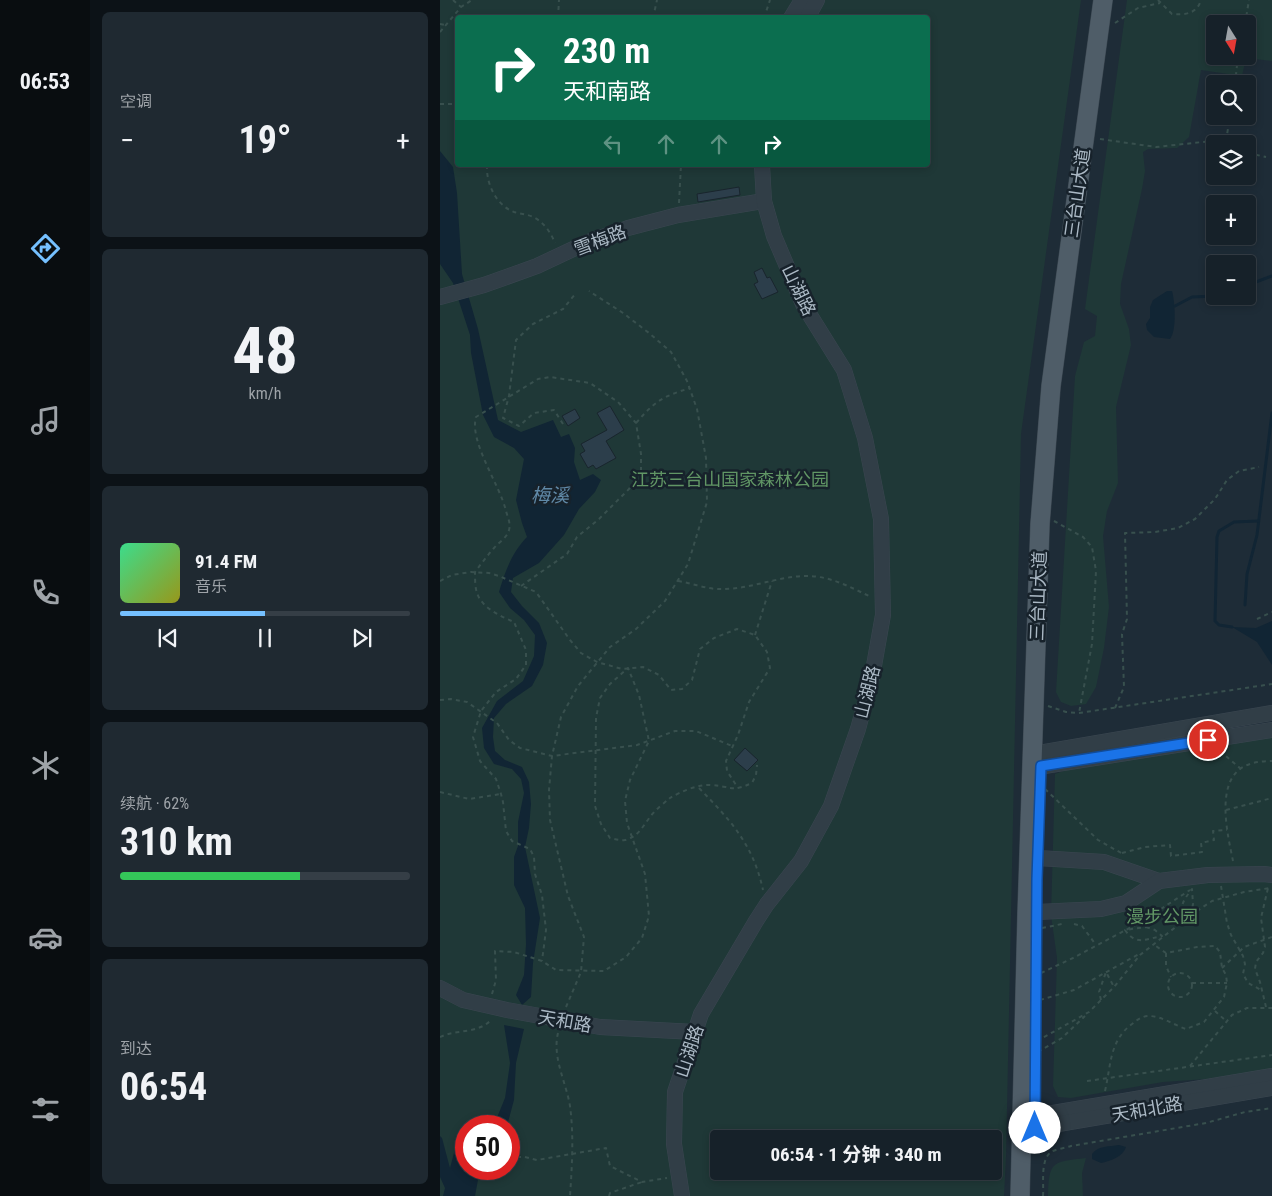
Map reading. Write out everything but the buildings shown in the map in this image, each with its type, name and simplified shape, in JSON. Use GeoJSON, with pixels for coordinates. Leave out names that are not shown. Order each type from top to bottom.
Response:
{"type":"FeatureCollection","features":[{"type":"Feature","properties":{"kind":"main road","name":"三台山大道"},"geometry":{"type":"LineString","coordinates":[[1020,1196],[1036,1048],[1040,524],[1051,386],[1103,0]]}},
{"type":"Feature","properties":{"kind":"main road","name":"三台山大道"},"geometry":{"type":"LineString","coordinates":[[1032,1196],[1029,1123],[1038,765],[1043,704],[1049,519],[1058,382],[1110,0]]}},
{"type":"Feature","properties":{"kind":"street"},"geometry":{"type":"LineString","coordinates":[[793,15],[802,0]]}},
{"type":"Feature","properties":{"kind":"street"},"geometry":{"type":"LineString","coordinates":[[809,15],[817,0]]}},
{"type":"Feature","properties":{"kind":"street"},"geometry":{"type":"LineString","coordinates":[[754,167],[761,202]]}},
{"type":"Feature","properties":{"kind":"street","name":"山湖路"},"geometry":{"type":"LineString","coordinates":[[682,1196],[674,1144],[675,1092],[701,1014],[767,904],[801,861],[831,806],[858,729],[872,677],[883,615],[881,519],[865,438],[844,370],[803,304],[761,202],[762,167]]}},
{"type":"Feature","properties":{"kind":"street","name":"雪梅路"},"geometry":{"type":"LineString","coordinates":[[445,296],[484,285],[560,256],[588,242],[628,228],[678,215],[761,202]]}},
{"type":"Feature","properties":{"kind":"street"},"geometry":{"type":"LineString","coordinates":[[1038,765],[1272,713]]}},
{"type":"Feature","properties":{"kind":"street"},"geometry":{"type":"LineString","coordinates":[[1038,765],[1272,730]]}},
{"type":"Feature","properties":{"kind":"street"},"geometry":{"type":"LineString","coordinates":[[1038,858],[1104,862],[1159,881],[1218,875],[1264,874],[1271,884]]}},
{"type":"Feature","properties":{"kind":"street"},"geometry":{"type":"LineString","coordinates":[[1037,921],[1126,903],[1159,881]]}},
{"type":"Feature","properties":{"kind":"street","name":"天和路"},"geometry":{"type":"LineString","coordinates":[[440,988],[463,1000],[600,1027],[695,1032]]}},
{"type":"Feature","properties":{"kind":"street","name":"天和北路"},"geometry":{"type":"LineString","coordinates":[[1029,1123],[1100,1105],[1272,1076]]}},
{"type":"Feature","properties":{"kind":"street","name":"天和北路"},"geometry":{"type":"LineString","coordinates":[[1029,1123],[1272,1088]]}},
{"type":"Feature","properties":{"kind":"path"},"geometry":{"type":"LineString","coordinates":[[454,0],[461,8]]}},
{"type":"Feature","properties":{"kind":"path"},"geometry":{"type":"LineString","coordinates":[[440,32],[461,8],[472,0]]}},
{"type":"Feature","properties":{"kind":"path"},"geometry":{"type":"LineString","coordinates":[[558,15],[559,0]]}},
{"type":"Feature","properties":{"kind":"path"},"geometry":{"type":"LineString","coordinates":[[654,15],[657,0]]}},
{"type":"Feature","properties":{"kind":"path"},"geometry":{"type":"LineString","coordinates":[[765,15],[770,0]]}},
{"type":"Feature","properties":{"kind":"path"},"geometry":{"type":"LineString","coordinates":[[1158,0],[1172,14],[1184,15],[1193,11],[1201,0]]}},
{"type":"Feature","properties":{"kind":"path"},"geometry":{"type":"LineString","coordinates":[[1246,15],[1249,0]]}},
{"type":"Feature","properties":{"kind":"path"},"geometry":{"type":"LineString","coordinates":[[1106,30],[1138,8],[1160,3]]}},
{"type":"Feature","properties":{"kind":"path"},"geometry":{"type":"LineString","coordinates":[[440,24],[446,25]]}},
{"type":"Feature","properties":{"kind":"path"},"geometry":{"type":"LineString","coordinates":[[440,104],[455,104]]}},
{"type":"Feature","properties":{"kind":"path"},"geometry":{"type":"LineString","coordinates":[[1092,138],[1156,147],[1206,142]]}},
{"type":"Feature","properties":{"kind":"path"},"geometry":{"type":"LineString","coordinates":[[1256,155],[1266,157]]}},
{"type":"Feature","properties":{"kind":"path"},"geometry":{"type":"LineString","coordinates":[[486,167],[489,186],[499,202],[512,211],[533,217],[542,224],[551,234],[560,256]]}},
{"type":"Feature","properties":{"kind":"path"},"geometry":{"type":"LineString","coordinates":[[678,215],[681,167]]}},
{"type":"Feature","properties":{"kind":"path"},"geometry":{"type":"LineString","coordinates":[[570,1196],[573,1153],[570,1105],[558,1062],[556,1040],[561,1020],[581,972],[584,937],[568,896],[550,820],[549,790],[552,756],[561,717],[578,686],[610,646],[636,628],[665,600],[688,564],[707,502],[706,458],[697,409],[687,381],[671,352],[636,323],[589,290]]}},
{"type":"Feature","properties":{"kind":"path"},"geometry":{"type":"LineString","coordinates":[[563,424],[554,410],[534,413],[519,426],[503,418],[509,396],[516,340],[533,324],[563,308],[576,293]]}},
{"type":"Feature","properties":{"kind":"path"},"geometry":{"type":"LineString","coordinates":[[522,586],[567,554],[577,537],[599,519],[628,489],[641,470],[641,454],[636,423],[618,402],[590,383],[550,377],[538,379],[476,416],[474,424],[483,455],[505,504],[510,528],[507,536],[495,547],[475,572],[477,593],[484,605],[500,616],[514,622],[526,650],[526,665],[516,679],[496,692],[481,711],[473,738],[480,761],[496,780],[501,794],[506,831],[512,842],[530,849],[534,857],[535,874],[542,895],[546,930],[542,961]]}},
{"type":"Feature","properties":{"kind":"path"},"geometry":{"type":"LineString","coordinates":[[636,423],[652,405],[666,396],[690,388]]}},
{"type":"Feature","properties":{"kind":"path"},"geometry":{"type":"LineString","coordinates":[[1116,708],[1124,687],[1122,634],[1127,619],[1125,533],[1156,532],[1178,528],[1195,519],[1215,499],[1227,480],[1239,471],[1259,466]]}},
{"type":"Feature","properties":{"kind":"path"},"geometry":{"type":"LineString","coordinates":[[1049,519],[1083,537],[1092,547],[1096,571],[1092,644],[1079,713]]}},
{"type":"Feature","properties":{"kind":"path"},"geometry":{"type":"LineString","coordinates":[[440,581],[452,575],[475,572],[499,576],[536,592],[581,653],[597,662],[622,669],[642,667],[659,675],[671,690],[682,689],[692,680],[700,649],[714,638],[737,629],[755,635],[767,652],[770,668],[749,702],[738,735],[726,761],[727,771],[738,789]]}},
{"type":"Feature","properties":{"kind":"path"},"geometry":{"type":"LineString","coordinates":[[678,580],[718,589],[739,588],[808,576],[836,580],[883,602]]}},
{"type":"Feature","properties":{"kind":"path"},"geometry":{"type":"LineString","coordinates":[[755,635],[772,581]]}},
{"type":"Feature","properties":{"kind":"path"},"geometry":{"type":"LineString","coordinates":[[1256,619],[1272,612]]}},
{"type":"Feature","properties":{"kind":"path"},"geometry":{"type":"LineString","coordinates":[[440,1036],[472,1030],[487,1024],[493,1007],[496,980],[495,951],[519,953],[542,961],[556,970],[581,972],[604,970],[626,957],[642,938],[649,916],[646,882],[645,874],[627,823],[625,801],[630,780],[649,740],[639,695],[628,668]]}},
{"type":"Feature","properties":{"kind":"path"},"geometry":{"type":"LineString","coordinates":[[628,668],[610,684],[600,698],[596,718],[597,750],[594,806],[601,824],[610,838],[624,840],[638,834],[652,815],[670,798],[687,790],[710,784],[738,789],[752,783],[756,775],[757,765]]}},
{"type":"Feature","properties":{"kind":"path"},"geometry":{"type":"LineString","coordinates":[[1043,704],[1066,712],[1079,713],[1272,684]]}},
{"type":"Feature","properties":{"kind":"path"},"geometry":{"type":"LineString","coordinates":[[440,700],[450,699],[467,702],[497,723],[509,740],[520,748],[552,756],[637,745],[675,731],[696,731],[732,746]]}},
{"type":"Feature","properties":{"kind":"path"},"geometry":{"type":"LineString","coordinates":[[1208,740],[1241,769]]}},
{"type":"Feature","properties":{"kind":"path"},"geometry":{"type":"LineString","coordinates":[[1235,874],[1225,810],[1225,802],[1230,785],[1236,773],[1245,766],[1272,761]]}},
{"type":"Feature","properties":{"kind":"path"},"geometry":{"type":"LineString","coordinates":[[1038,765],[1098,840],[1127,857]]}},
{"type":"Feature","properties":{"kind":"path"},"geometry":{"type":"LineString","coordinates":[[698,787],[726,816],[744,840],[758,869],[767,904]]}},
{"type":"Feature","properties":{"kind":"path"},"geometry":{"type":"LineString","coordinates":[[440,792],[469,799],[501,794]]}},
{"type":"Feature","properties":{"kind":"path"},"geometry":{"type":"LineString","coordinates":[[1225,810],[1272,798]]}},
{"type":"Feature","properties":{"kind":"path"},"geometry":{"type":"LineString","coordinates":[[1121,853],[1145,847],[1170,845],[1170,856],[1202,852],[1202,843],[1214,840],[1213,832],[1227,830]]}},
{"type":"Feature","properties":{"kind":"path"},"geometry":{"type":"LineString","coordinates":[[1218,875],[1224,898],[1227,923],[1245,964],[1243,974],[1248,983],[1261,990]]}},
{"type":"Feature","properties":{"kind":"path"},"geometry":{"type":"LineString","coordinates":[[1036,1001],[1074,990],[1143,952],[1183,920],[1212,901],[1271,884]]}},
{"type":"Feature","properties":{"kind":"path"},"geometry":{"type":"LineString","coordinates":[[1266,1007],[1260,982],[1254,969],[1265,946],[1261,918],[1271,884]]}},
{"type":"Feature","properties":{"kind":"path"},"geometry":{"type":"LineString","coordinates":[[1191,915],[1193,904],[1192,889]]}},
{"type":"Feature","properties":{"kind":"path"},"geometry":{"type":"LineString","coordinates":[[1183,920],[1182,902],[1192,889]]}},
{"type":"Feature","properties":{"kind":"path"},"geometry":{"type":"LineString","coordinates":[[1036,974],[1073,958],[1125,930],[1192,889]]}},
{"type":"Feature","properties":{"kind":"path"},"geometry":{"type":"LineString","coordinates":[[1037,921],[1062,924]]}},
{"type":"Feature","properties":{"kind":"path"},"geometry":{"type":"LineString","coordinates":[[1072,923],[1082,926],[1096,945]]}},
{"type":"Feature","properties":{"kind":"path"},"geometry":{"type":"LineString","coordinates":[[1125,930],[1146,927],[1155,930],[1162,936]]}},
{"type":"Feature","properties":{"kind":"path"},"geometry":{"type":"LineString","coordinates":[[1125,930],[1130,937],[1138,941],[1162,936]]}},
{"type":"Feature","properties":{"kind":"path"},"geometry":{"type":"LineString","coordinates":[[1222,968],[1244,947],[1272,937]]}},
{"type":"Feature","properties":{"kind":"path"},"geometry":{"type":"LineString","coordinates":[[1100,1105],[1108,1079],[1111,1054],[1116,1040],[1127,1027],[1140,1018],[1147,1016],[1159,1018],[1186,1028],[1204,1022],[1224,997],[1227,983],[1226,975],[1222,968],[1220,952],[1215,946],[1197,947],[1166,953],[1153,944]]}},
{"type":"Feature","properties":{"kind":"path"},"geometry":{"type":"LineString","coordinates":[[1036,1048],[1062,1038],[1101,1000],[1143,952]]}},
{"type":"Feature","properties":{"kind":"path"},"geometry":{"type":"LineString","coordinates":[[1166,953],[1166,966],[1171,977]]}},
{"type":"Feature","properties":{"kind":"path"},"geometry":{"type":"LineString","coordinates":[[1106,972],[1114,986]]}},
{"type":"Feature","properties":{"kind":"path"},"geometry":{"type":"LineString","coordinates":[[1101,1000],[1098,992],[1106,972]]}},
{"type":"Feature","properties":{"kind":"path"},"geometry":{"type":"LineString","coordinates":[[1178,973],[1189,976],[1192,988],[1188,994],[1177,996],[1169,988],[1168,984],[1171,977],[1178,973]]}},
{"type":"Feature","properties":{"kind":"path"},"geometry":{"type":"LineString","coordinates":[[1192,984],[1227,983]]}},
{"type":"Feature","properties":{"kind":"path"},"geometry":{"type":"LineString","coordinates":[[1189,1066],[1232,1015],[1247,1008],[1272,1008]]}},
{"type":"Feature","properties":{"kind":"path"},"geometry":{"type":"LineString","coordinates":[[1214,1010],[1226,1021]]}},
{"type":"Feature","properties":{"kind":"path"},"geometry":{"type":"LineString","coordinates":[[1036,1048],[1089,1012]]}},
{"type":"Feature","properties":{"kind":"path"},"geometry":{"type":"LineString","coordinates":[[1087,1081],[1272,1054]]}},
{"type":"Feature","properties":{"kind":"path"},"geometry":{"type":"LineString","coordinates":[[1043,1196],[1046,1157],[1052,1151],[1071,1146],[1206,1123],[1245,1112],[1272,1108]]}},
{"type":"Feature","properties":{"kind":"path"},"geometry":{"type":"LineString","coordinates":[[520,1157],[537,1160],[606,1148],[610,1166],[642,1182]]}},
{"type":"Feature","properties":{"kind":"path"},"geometry":{"type":"LineString","coordinates":[[609,1196],[610,1193],[642,1182],[679,1176]]}},
{"type":"Feature","properties":{"kind":"green space","name":"江苏三台山国家森林公园"},"geometry":{"type":"Polygon","coordinates":[[[440,0],[1081,0],[1021,434],[1004,1196],[440,1196],[440,0]]]}},
{"type":"Feature","properties":{"kind":"green space"},"geometry":{"type":"Polygon","coordinates":[[[1127,0],[1272,0],[1272,61],[1256,59],[1256,15],[1206,15],[1206,65],[1244,65],[1242,75],[1201,70],[1189,137],[1177,148],[1148,149],[1143,152],[1145,171],[1142,189],[1121,284],[1120,304],[1129,329],[1131,345],[1116,407],[1118,483],[1107,511],[1103,536],[1109,607],[1104,648],[1096,687],[1086,704],[1071,706],[1061,702],[1056,692],[1075,376],[1084,342],[1095,336],[1097,316],[1085,309],[1127,0]]]}},
{"type":"Feature","properties":{"kind":"green space","name":"漫步公园"},"geometry":{"type":"Polygon","coordinates":[[[1272,736],[1272,1069],[1207,1079],[1163,1082],[1071,1098],[1058,1097],[1053,1086],[1057,958],[1051,915],[1055,774],[1066,770],[1272,736]]]}},
{"type":"Feature","properties":{"kind":"green space"},"geometry":{"type":"Polygon","coordinates":[[[1086,1158],[1082,1173],[1083,1196],[1048,1196],[1051,1170],[1055,1165],[1086,1158]]]}},
{"type":"Feature","properties":{"kind":"water","name":"梅溪"},"geometry":{"type":"Polygon","coordinates":[[[440,151],[453,167],[457,193],[462,274],[478,329],[498,420],[521,432],[553,420],[561,437],[569,434],[575,448],[574,462],[580,480],[593,474],[601,480],[595,492],[579,509],[564,535],[539,563],[513,578],[511,592],[539,623],[547,643],[543,665],[532,686],[506,704],[494,718],[493,737],[495,751],[505,760],[522,767],[529,782],[531,804],[525,847],[540,918],[533,963],[531,997],[522,1005],[516,995],[524,975],[526,944],[525,908],[514,885],[514,857],[518,846],[518,822],[524,793],[521,779],[512,769],[494,764],[484,748],[482,728],[497,701],[523,681],[534,656],[535,635],[524,620],[510,608],[499,592],[513,556],[527,537],[516,500],[524,459],[514,448],[494,437],[483,415],[471,353],[470,335],[453,283],[440,264],[440,151]]]}},
{"type":"Feature","properties":{"kind":"water"},"geometry":{"type":"Polygon","coordinates":[[[1167,291],[1172,291],[1175,308],[1174,330],[1170,339],[1154,337],[1147,330],[1146,324],[1150,318],[1150,307],[1153,300],[1167,291]]]}},
{"type":"Feature","properties":{"kind":"water"},"geometry":{"type":"Polygon","coordinates":[[[1272,621],[1272,665],[1257,642],[1232,627],[1256,628],[1272,621]]]}},
{"type":"Feature","properties":{"kind":"water"},"geometry":{"type":"Polygon","coordinates":[[[504,1025],[524,1029],[516,1063],[514,1100],[510,1115],[498,1115],[505,1098],[510,1063],[504,1025]]]}},
{"type":"Feature","properties":{"kind":"water"},"geometry":{"type":"Polygon","coordinates":[[[440,1136],[450,1168],[455,1149],[455,1180],[478,1180],[475,1196],[443,1196],[445,1188],[440,1177],[440,1136]]]}},
{"type":"Feature","properties":{"kind":"water"},"geometry":{"type":"Polygon","coordinates":[[[1119,1145],[1126,1147],[1116,1158],[1101,1163],[1092,1159],[1092,1154],[1098,1149],[1119,1145]]]}},
{"type":"Feature","properties":{"kind":"waterway"},"geometry":{"type":"LineString","coordinates":[[1256,282],[1272,276]]}},
{"type":"Feature","properties":{"kind":"waterway"},"geometry":{"type":"LineString","coordinates":[[1175,306],[1192,297],[1206,296]]}},
{"type":"Feature","properties":{"kind":"waterway"},"geometry":{"type":"LineString","coordinates":[[1245,605],[1247,574],[1257,535],[1272,413]]}},
{"type":"Feature","properties":{"kind":"waterway"},"geometry":{"type":"LineString","coordinates":[[1232,627],[1219,625],[1215,621],[1217,537],[1219,531],[1234,522],[1258,521]]}},
{"type":"Feature","properties":{"kind":"route"},"geometry":{"type":"LineString","coordinates":[[1035,1128],[1037,879],[1041,766],[1208,740]]}}]}
